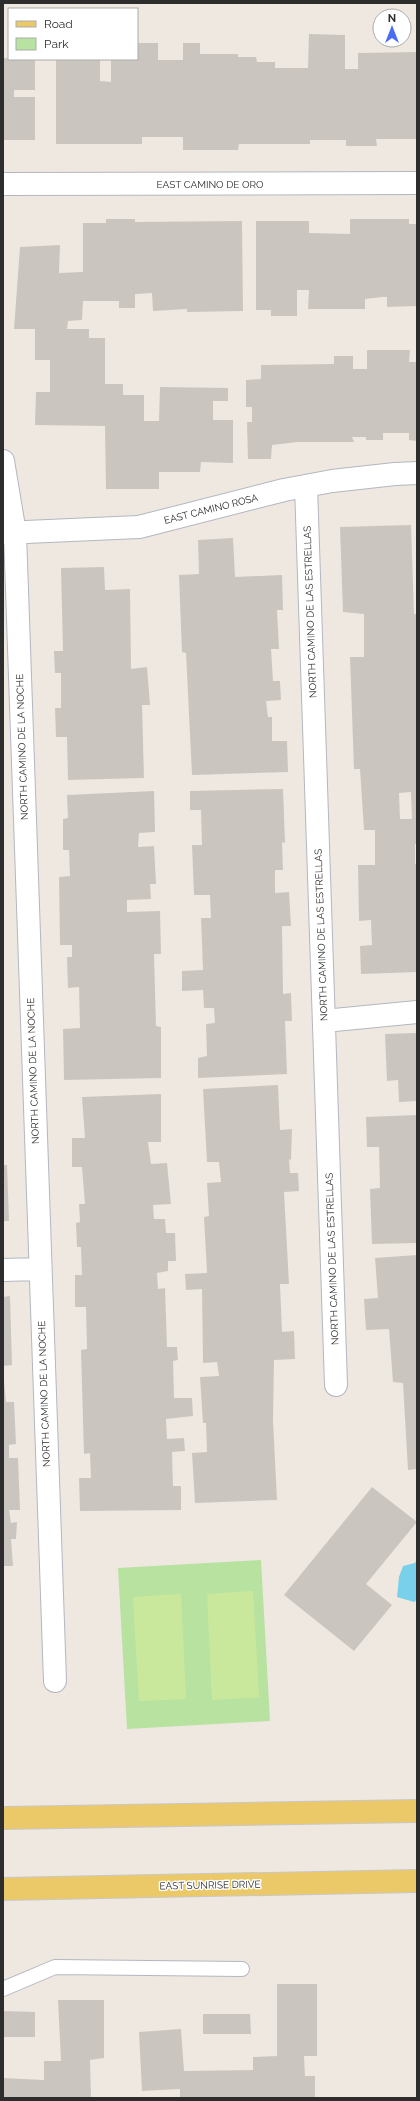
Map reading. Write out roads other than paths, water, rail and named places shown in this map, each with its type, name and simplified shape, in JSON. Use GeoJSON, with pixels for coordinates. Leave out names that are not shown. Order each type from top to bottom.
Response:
{"type":"FeatureCollection","features":[{"type":"Feature","properties":{"kind":"main road"},"geometry":{"type":"LineString","coordinates":[[3,1818],[417,1811]]}},
{"type":"Feature","properties":{"kind":"main road","name":"EAST SUNRISE DRIVE"},"geometry":{"type":"LineString","coordinates":[[3,1890],[417,1881]]}},
{"type":"Feature","properties":{"kind":"street","name":"EAST CAMINO DE ORO"},"geometry":{"type":"LineString","coordinates":[[3,184],[417,183]]}},
{"type":"Feature","properties":{"kind":"street","name":"NORTH CAMINO DE LA NOCHE"},"geometry":{"type":"LineString","coordinates":[[3,461],[9,533],[40,1269],[55,1681]]}},
{"type":"Feature","properties":{"kind":"street","name":"EAST CAMINO ROSA"},"geometry":{"type":"LineString","coordinates":[[9,533],[139,527],[306,486],[395,474],[417,473]]}},
{"type":"Feature","properties":{"kind":"street","name":"NORTH CAMINO DE LAS ESTRELLAS"},"geometry":{"type":"LineString","coordinates":[[306,486],[336,1385]]}},
{"type":"Feature","properties":{"kind":"street"},"geometry":{"type":"LineString","coordinates":[[324,1021],[417,1012]]}},
{"type":"Feature","properties":{"kind":"street"},"geometry":{"type":"LineString","coordinates":[[3,1270],[40,1269]]}},
{"type":"Feature","properties":{"kind":"lane"},"geometry":{"type":"LineString","coordinates":[[3,1989],[55,1966],[242,1969]]}},
{"type":"Feature","properties":{"kind":"water"},"geometry":{"type":"Polygon","coordinates":[[[417,1559],[417,1600],[414,1602],[397,1597],[399,1577],[403,1566],[415,1563],[417,1559]]]}}]}
